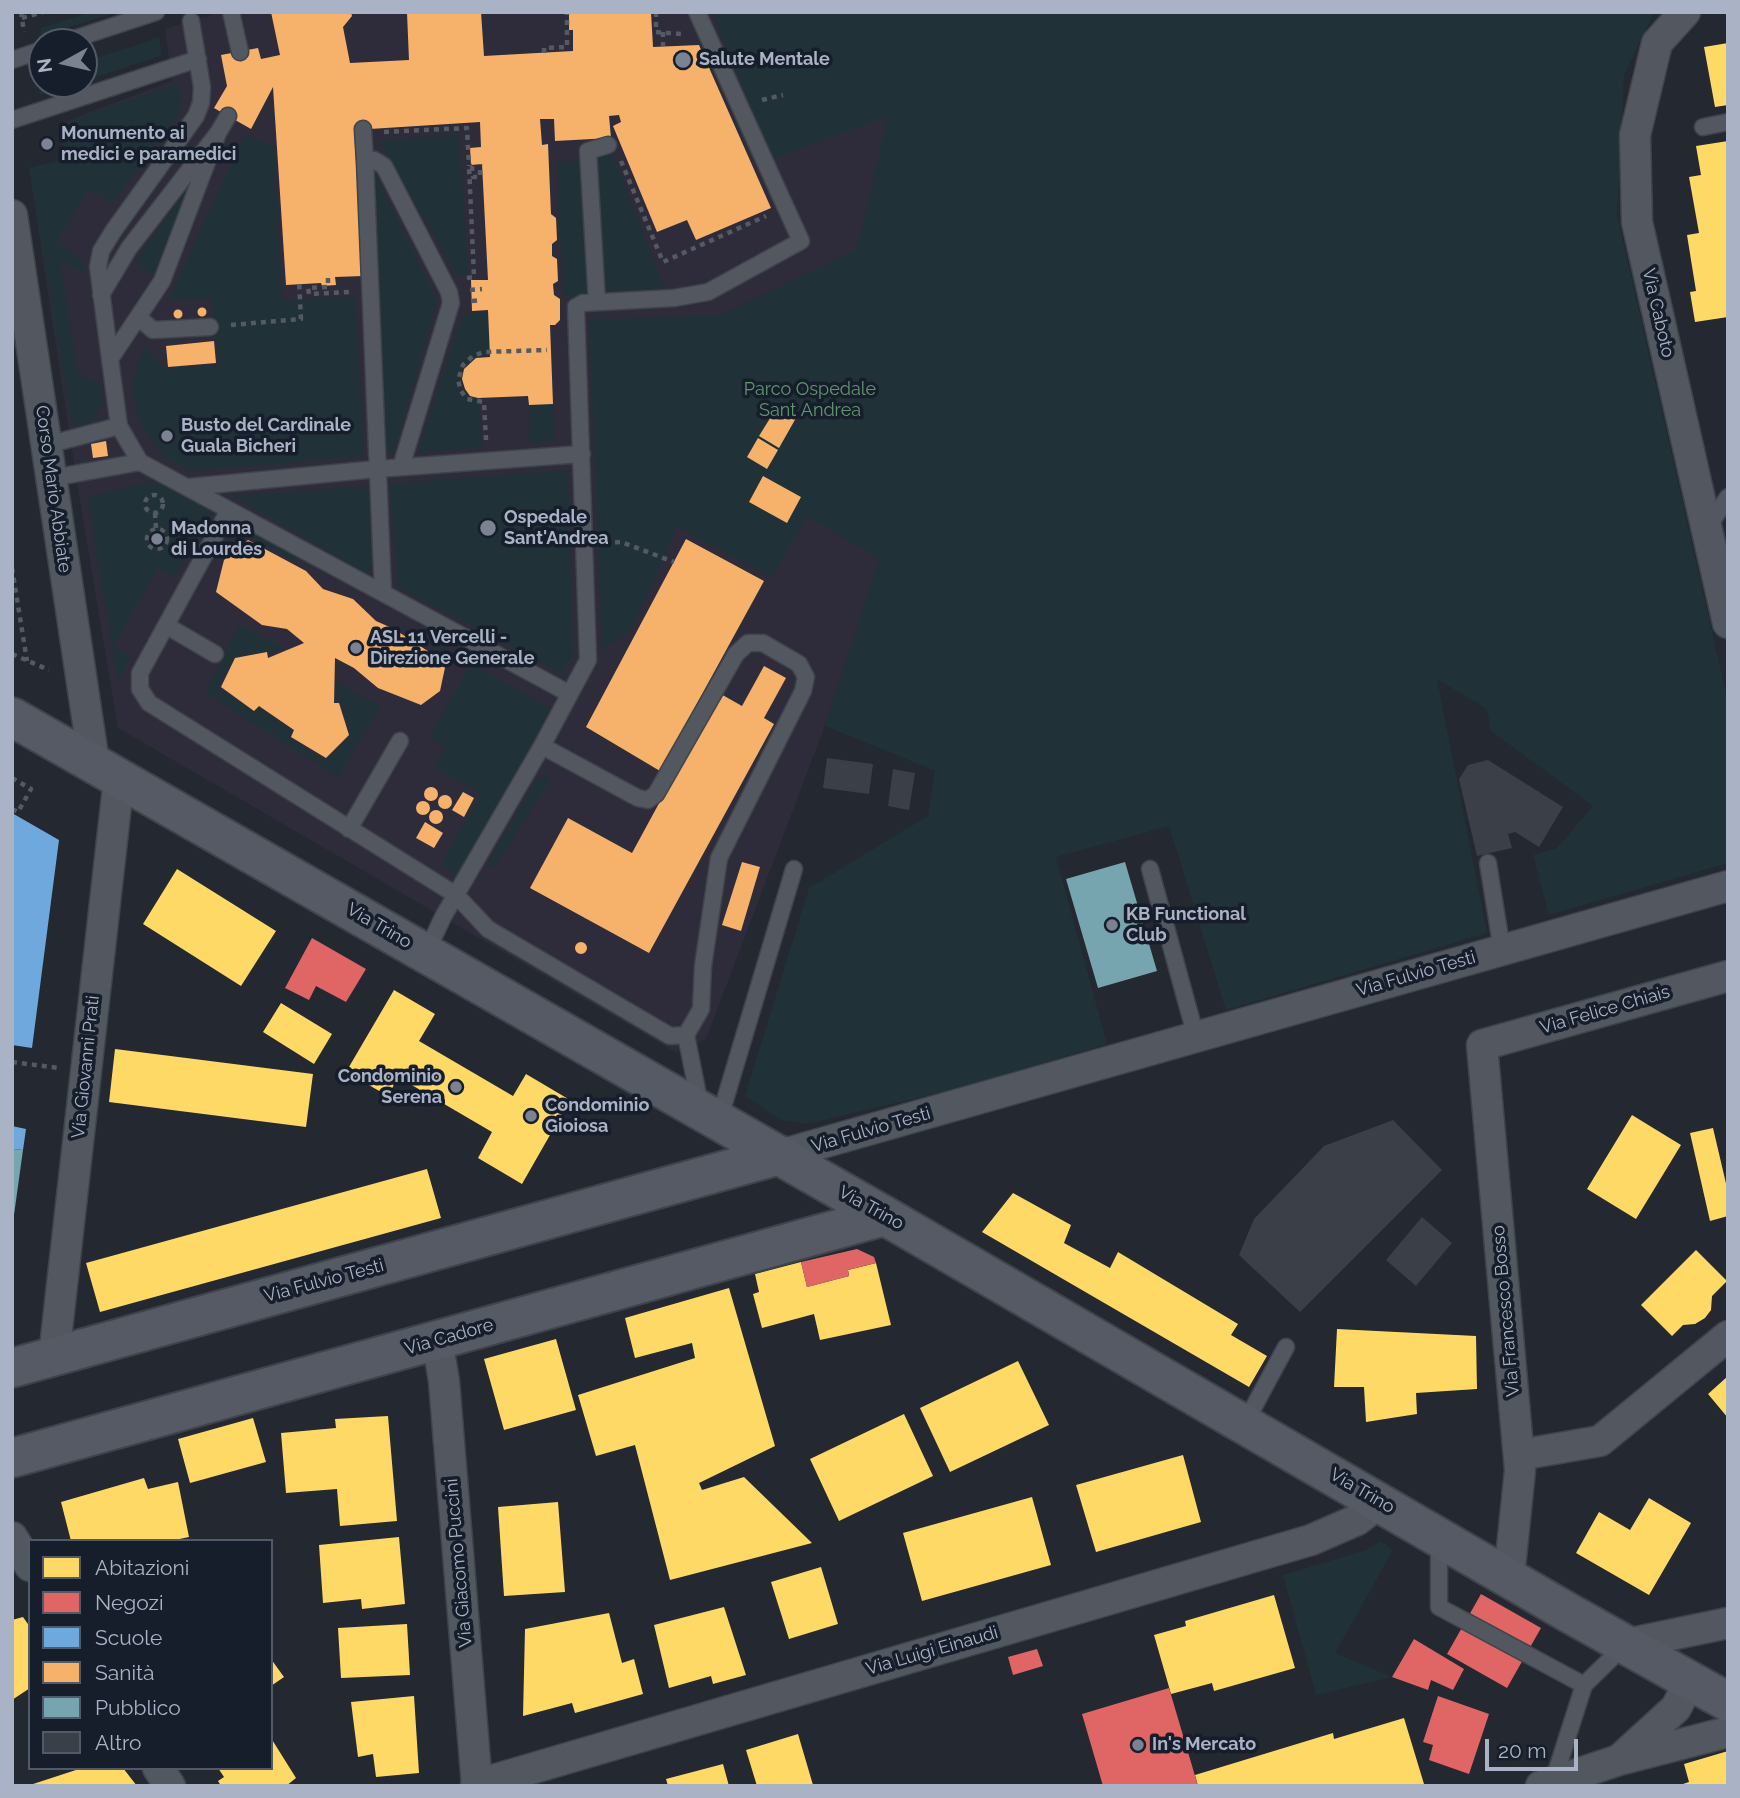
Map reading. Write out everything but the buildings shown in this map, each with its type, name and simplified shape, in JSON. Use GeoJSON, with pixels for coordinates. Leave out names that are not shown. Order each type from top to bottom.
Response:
{"type":"FeatureCollection","features":[{"type":"Feature","properties":{"kind":"main road","name":"Via Trino"},"geometry":{"type":"LineString","coordinates":[[12,717],[780,1155],[1728,1702]]}},
{"type":"Feature","properties":{"kind":"main road","name":"Via Fulvio Testi"},"geometry":{"type":"LineString","coordinates":[[12,1368],[780,1155]]}},
{"type":"Feature","properties":{"kind":"main road","name":"Via Cadore"},"geometry":{"type":"LineString","coordinates":[[12,1458],[885,1216]]}},
{"type":"Feature","properties":{"kind":"street","name":"Via Caboto"},"geometry":{"type":"LineString","coordinates":[[1685,12],[1657,43],[1634,135],[1637,222],[1728,622]]}},
{"type":"Feature","properties":{"kind":"street","name":"Corso Mario Abbiate"},"geometry":{"type":"LineString","coordinates":[[12,215],[52,478],[106,771]]}},
{"type":"Feature","properties":{"kind":"street","name":"Via Giovanni Prati"},"geometry":{"type":"LineString","coordinates":[[54,1356],[106,771]]}},
{"type":"Feature","properties":{"kind":"street","name":"Via Fulvio Testi"},"geometry":{"type":"LineString","coordinates":[[780,1155],[1728,886]]}},
{"type":"Feature","properties":{"kind":"street","name":"Via Felice Chiais"},"geometry":{"type":"LineString","coordinates":[[1482,1045],[1728,976]]}},
{"type":"Feature","properties":{"kind":"street","name":"Via Francesco Bosso"},"geometry":{"type":"LineString","coordinates":[[1482,1045],[1520,1470],[1509,1577]]}},
{"type":"Feature","properties":{"kind":"street"},"geometry":{"type":"LineString","coordinates":[[1519,1455],[1600,1441],[1728,1336]]}},
{"type":"Feature","properties":{"kind":"street","name":"Via Giacomo Puccini"},"geometry":{"type":"LineString","coordinates":[[437,1340],[444,1381],[477,1785]]}},
{"type":"Feature","properties":{"kind":"street","name":"Via Luigi Einaudi"},"geometry":{"type":"LineString","coordinates":[[477,1785],[1311,1540],[1357,1520],[1381,1502]]}},
{"type":"Feature","properties":{"kind":"street"},"geometry":{"type":"LineString","coordinates":[[12,1537],[28,1563]]}},
{"type":"Feature","properties":{"kind":"street"},"geometry":{"type":"LineString","coordinates":[[1627,1644],[1728,1623]]}},
{"type":"Feature","properties":{"kind":"street"},"geometry":{"type":"LineString","coordinates":[[1619,1760],[1676,1708],[1690,1681]]}},
{"type":"Feature","properties":{"kind":"street"},"geometry":{"type":"LineString","coordinates":[[1547,1784],[1619,1760],[1728,1732]]}},
{"type":"Feature","properties":{"kind":"street"},"geometry":{"type":"LineString","coordinates":[[159,1770],[170,1786]]}},
{"type":"Feature","properties":{"kind":"lane"},"geometry":{"type":"LineString","coordinates":[[98,31],[156,12]]}},
{"type":"Feature","properties":{"kind":"lane"},"geometry":{"type":"LineString","coordinates":[[232,12],[240,52]]}},
{"type":"Feature","properties":{"kind":"lane"},"geometry":{"type":"LineString","coordinates":[[426,953],[587,660],[576,307],[583,303],[674,298],[708,292],[800,241],[697,12]]}},
{"type":"Feature","properties":{"kind":"lane"},"geometry":{"type":"LineString","coordinates":[[191,21],[202,87],[199,110],[102,250],[98,267],[119,426],[140,462],[570,694]]}},
{"type":"Feature","properties":{"kind":"lane"},"geometry":{"type":"LineString","coordinates":[[12,120],[198,59]]}},
{"type":"Feature","properties":{"kind":"lane"},"geometry":{"type":"LineString","coordinates":[[101,295],[129,248],[218,133],[228,116]]}},
{"type":"Feature","properties":{"kind":"lane"},"geometry":{"type":"LineString","coordinates":[[1703,127],[1728,122]]}},
{"type":"Feature","properties":{"kind":"lane"},"geometry":{"type":"LineString","coordinates":[[363,131],[383,593]]}},
{"type":"Feature","properties":{"kind":"lane"},"geometry":{"type":"LineString","coordinates":[[110,359],[162,281],[218,133]]}},
{"type":"Feature","properties":{"kind":"lane"},"geometry":{"type":"LineString","coordinates":[[597,302],[588,151],[613,149]]}},
{"type":"Feature","properties":{"kind":"lane"},"geometry":{"type":"LineString","coordinates":[[365,161],[374,160],[384,166],[449,292],[451,303],[401,467]]}},
{"type":"Feature","properties":{"kind":"lane"},"geometry":{"type":"LineString","coordinates":[[138,317],[153,330],[210,327]]}},
{"type":"Feature","properties":{"kind":"lane"},"geometry":{"type":"LineString","coordinates":[[47,445],[119,426]]}},
{"type":"Feature","properties":{"kind":"lane"},"geometry":{"type":"LineString","coordinates":[[189,487],[377,469],[582,454]]}},
{"type":"Feature","properties":{"kind":"lane"},"geometry":{"type":"LineString","coordinates":[[52,478],[140,462]]}},
{"type":"Feature","properties":{"kind":"lane"},"geometry":{"type":"LineString","coordinates":[[1706,524],[1714,518],[1728,497]]}},
{"type":"Feature","properties":{"kind":"lane"},"geometry":{"type":"LineString","coordinates":[[229,510],[140,673],[140,689],[149,704],[456,895],[488,929],[670,1036],[686,1035]]}},
{"type":"Feature","properties":{"kind":"lane"},"geometry":{"type":"LineString","coordinates":[[167,626],[215,654]]}},
{"type":"Feature","properties":{"kind":"lane"},"geometry":{"type":"LineString","coordinates":[[542,746],[638,798],[648,800],[656,794],[736,654],[748,643],[763,643],[799,664],[806,677],[803,691],[719,858],[703,967],[701,1009],[686,1035],[710,1116]]}},
{"type":"Feature","properties":{"kind":"lane"},"geometry":{"type":"LineString","coordinates":[[349,829],[400,741]]}},
{"type":"Feature","properties":{"kind":"lane"},"geometry":{"type":"LineString","coordinates":[[1488,863],[1503,950]]}},
{"type":"Feature","properties":{"kind":"lane"},"geometry":{"type":"LineString","coordinates":[[710,1116],[794,869]]}},
{"type":"Feature","properties":{"kind":"lane"},"geometry":{"type":"LineString","coordinates":[[1150,869],[1196,1037]]}},
{"type":"Feature","properties":{"kind":"lane"},"geometry":{"type":"LineString","coordinates":[[1245,1423],[1286,1347]]}},
{"type":"Feature","properties":{"kind":"lane"},"geometry":{"type":"LineString","coordinates":[[1439,1536],[1439,1608],[1584,1685]]}},
{"type":"Feature","properties":{"kind":"lane"},"geometry":{"type":"LineString","coordinates":[[1547,1784],[1584,1685],[1627,1644]]}},
{"type":"Feature","properties":{"kind":"path"},"geometry":{"type":"LineString","coordinates":[[22,18],[43,12]]}},
{"type":"Feature","properties":{"kind":"path"},"geometry":{"type":"LineString","coordinates":[[544,52],[544,48],[567,47],[567,12]]}},
{"type":"Feature","properties":{"kind":"path"},"geometry":{"type":"LineString","coordinates":[[656,12],[656,32],[687,34]]}},
{"type":"Feature","properties":{"kind":"path"},"geometry":{"type":"LineString","coordinates":[[663,32],[663,46]]}},
{"type":"Feature","properties":{"kind":"path"},"geometry":{"type":"LineString","coordinates":[[363,131],[467,128],[474,277],[465,278],[465,290]]}},
{"type":"Feature","properties":{"kind":"path"},"geometry":{"type":"LineString","coordinates":[[613,149],[663,262],[777,211]]}},
{"type":"Feature","properties":{"kind":"path"},"geometry":{"type":"LineString","coordinates":[[469,166],[472,166],[473,177],[480,177],[480,164]]}},
{"type":"Feature","properties":{"kind":"path"},"geometry":{"type":"LineString","coordinates":[[727,227],[729,230],[759,216]]}},
{"type":"Feature","properties":{"kind":"path"},"geometry":{"type":"LineString","coordinates":[[328,278],[328,287],[308,288],[309,294],[329,293]]}},
{"type":"Feature","properties":{"kind":"path"},"geometry":{"type":"LineString","coordinates":[[210,327],[301,319],[299,280]]}},
{"type":"Feature","properties":{"kind":"path"},"geometry":{"type":"LineString","coordinates":[[487,461],[484,402],[467,399],[458,380],[460,370],[467,359],[477,353],[547,350]]}},
{"type":"Feature","properties":{"kind":"path"},"geometry":{"type":"LineString","coordinates":[[156,495],[162,500],[163,507],[159,513],[155,513],[145,510],[144,502],[149,496],[156,495]]}},
{"type":"Feature","properties":{"kind":"path"},"geometry":{"type":"LineString","coordinates":[[155,513],[156,528]]}},
{"type":"Feature","properties":{"kind":"path"},"geometry":{"type":"LineString","coordinates":[[156,528],[166,534],[167,541],[162,548],[154,550],[148,545],[147,536],[156,528]]}},
{"type":"Feature","properties":{"kind":"path"},"geometry":{"type":"LineString","coordinates":[[585,544],[621,542],[674,562]]}},
{"type":"Feature","properties":{"kind":"path"},"geometry":{"type":"LineString","coordinates":[[12,568],[27,661]]}},
{"type":"Feature","properties":{"kind":"path"},"geometry":{"type":"LineString","coordinates":[[12,654],[56,674]]}},
{"type":"Feature","properties":{"kind":"path"},"geometry":{"type":"LineString","coordinates":[[12,778],[31,789],[18,812],[12,809]]}},
{"type":"Feature","properties":{"kind":"path"},"geometry":{"type":"LineString","coordinates":[[12,1062],[66,1069]]}},
{"type":"Feature","properties":{"kind":"shaded area","name":"Ospedale Sant'Andrea"},"geometry":{"type":"Polygon","coordinates":[[[212,12],[1017,12],[880,560],[825,726],[706,1039],[675,1052],[118,728],[79,496],[29,168],[59,161],[64,147],[59,124],[172,81],[165,29],[212,15],[212,12]]]}},
{"type":"Feature","properties":{"kind":"green space"},"geometry":{"type":"Polygon","coordinates":[[[91,12],[118,12],[67,28],[40,28],[91,12]]]}},
{"type":"Feature","properties":{"kind":"green space","name":"Parco Ospedale Sant Andrea"},"geometry":{"type":"Polygon","coordinates":[[[717,12],[1654,12],[1624,75],[1617,215],[1728,702],[1728,863],[1549,915],[1533,855],[1557,848],[1593,806],[1491,731],[1487,709],[1437,679],[1487,933],[1226,1010],[1169,826],[1056,857],[1107,1044],[955,1089],[807,1124],[781,1120],[745,1096],[809,888],[928,816],[935,771],[825,726],[879,559],[807,516],[772,578],[678,527],[630,631],[602,649],[589,320],[721,315],[857,249],[888,116],[771,159],[715,18],[717,12]]]}},
{"type":"Feature","properties":{"kind":"green space"},"geometry":{"type":"Polygon","coordinates":[[[159,38],[162,55],[98,76],[98,58],[159,38]]]}},
{"type":"Feature","properties":{"kind":"green space"},"geometry":{"type":"Polygon","coordinates":[[[179,83],[182,104],[177,118],[111,204],[88,189],[57,242],[84,262],[84,272],[60,261],[78,375],[102,383],[103,404],[91,423],[72,425],[29,168],[59,161],[64,147],[59,124],[179,83]]]}},
{"type":"Feature","properties":{"kind":"green space"},"geometry":{"type":"Polygon","coordinates":[[[245,134],[274,146],[282,300],[356,296],[364,456],[191,471],[163,455],[148,437],[138,418],[132,384],[144,346],[166,369],[219,365],[212,298],[168,301],[245,134]]]}},
{"type":"Feature","properties":{"kind":"green space"},"geometry":{"type":"Polygon","coordinates":[[[459,135],[468,274],[457,275],[379,141],[459,135]]]}},
{"type":"Feature","properties":{"kind":"green space"},"geometry":{"type":"Polygon","coordinates":[[[612,152],[665,289],[601,292],[592,160],[612,152]]]}},
{"type":"Feature","properties":{"kind":"green space"},"geometry":{"type":"Polygon","coordinates":[[[582,161],[591,294],[563,295],[556,162],[582,161]]]}},
{"type":"Feature","properties":{"kind":"green space"},"geometry":{"type":"Polygon","coordinates":[[[372,180],[378,180],[437,300],[394,453],[383,454],[372,180]]]}},
{"type":"Feature","properties":{"kind":"green space"},"geometry":{"type":"Polygon","coordinates":[[[188,184],[194,187],[158,273],[149,273],[141,268],[137,260],[188,184]]]}},
{"type":"Feature","properties":{"kind":"green space"},"geometry":{"type":"Polygon","coordinates":[[[487,312],[490,355],[469,361],[463,369],[461,379],[468,396],[479,400],[482,447],[418,453],[462,315],[487,312]]]}},
{"type":"Feature","properties":{"kind":"green space"},"geometry":{"type":"Polygon","coordinates":[[[553,404],[555,441],[530,444],[529,405],[553,404]]]}},
{"type":"Feature","properties":{"kind":"green space"},"geometry":{"type":"Polygon","coordinates":[[[568,470],[573,654],[562,673],[398,587],[390,484],[568,470]]]}},
{"type":"Feature","properties":{"kind":"green space"},"geometry":{"type":"Polygon","coordinates":[[[153,481],[212,511],[175,577],[158,568],[114,645],[131,656],[118,682],[87,497],[153,481]]]}},
{"type":"Feature","properties":{"kind":"green space"},"geometry":{"type":"Polygon","coordinates":[[[368,486],[372,568],[366,573],[233,496],[368,486]]]}},
{"type":"Feature","properties":{"kind":"green space"},"geometry":{"type":"Polygon","coordinates":[[[239,524],[298,555],[295,561],[236,530],[239,524]]]}},
{"type":"Feature","properties":{"kind":"green space"},"geometry":{"type":"Polygon","coordinates":[[[239,625],[284,648],[268,654],[267,651],[234,657],[219,688],[254,712],[259,708],[292,731],[290,738],[325,760],[350,735],[340,701],[337,701],[336,681],[381,706],[338,777],[205,693],[239,625]]]}},
{"type":"Feature","properties":{"kind":"green space"},"geometry":{"type":"Polygon","coordinates":[[[426,638],[552,709],[459,876],[441,865],[481,794],[434,767],[445,747],[429,738],[469,667],[423,641],[426,638]]]}},
{"type":"Feature","properties":{"kind":"green space"},"geometry":{"type":"Polygon","coordinates":[[[546,776],[551,779],[495,868],[487,864],[538,778],[546,776]]]}},
{"type":"Feature","properties":{"kind":"green space"},"geometry":{"type":"Polygon","coordinates":[[[1381,1541],[1393,1550],[1335,1653],[1392,1677],[1316,1695],[1283,1575],[1366,1550],[1381,1541]]]}},
{"type":"Feature","properties":{"kind":"place","name":"Salute Mentale"},"geometry":{"type":"Point","coordinates":[683,60]}},
{"type":"Feature","properties":{"kind":"place","name":"Monumento ai medici e paramedici"},"geometry":{"type":"Point","coordinates":[47,144]}},
{"type":"Feature","properties":{"kind":"place","name":"Busto del Cardinale Guala Bicheri"},"geometry":{"type":"Point","coordinates":[167,436]}},
{"type":"Feature","properties":{"kind":"place","name":"Ospedale Sant'Andrea"},"geometry":{"type":"Point","coordinates":[488,528]}},
{"type":"Feature","properties":{"kind":"place","name":"Madonna di Lourdes"},"geometry":{"type":"Point","coordinates":[157,539]}},
{"type":"Feature","properties":{"kind":"place","name":"ASL 11 Vercelli - Direzione Generale"},"geometry":{"type":"Point","coordinates":[356,648]}},
{"type":"Feature","properties":{"kind":"place","name":"KB Functional Club"},"geometry":{"type":"Point","coordinates":[1112,925]}},
{"type":"Feature","properties":{"kind":"place","name":"Condominio Serena"},"geometry":{"type":"Point","coordinates":[456,1087]}},
{"type":"Feature","properties":{"kind":"place","name":"Condominio Gioiosa"},"geometry":{"type":"Point","coordinates":[531,1116]}},
{"type":"Feature","properties":{"kind":"place","name":"In's Mercato"},"geometry":{"type":"Point","coordinates":[1138,1745]}}]}
